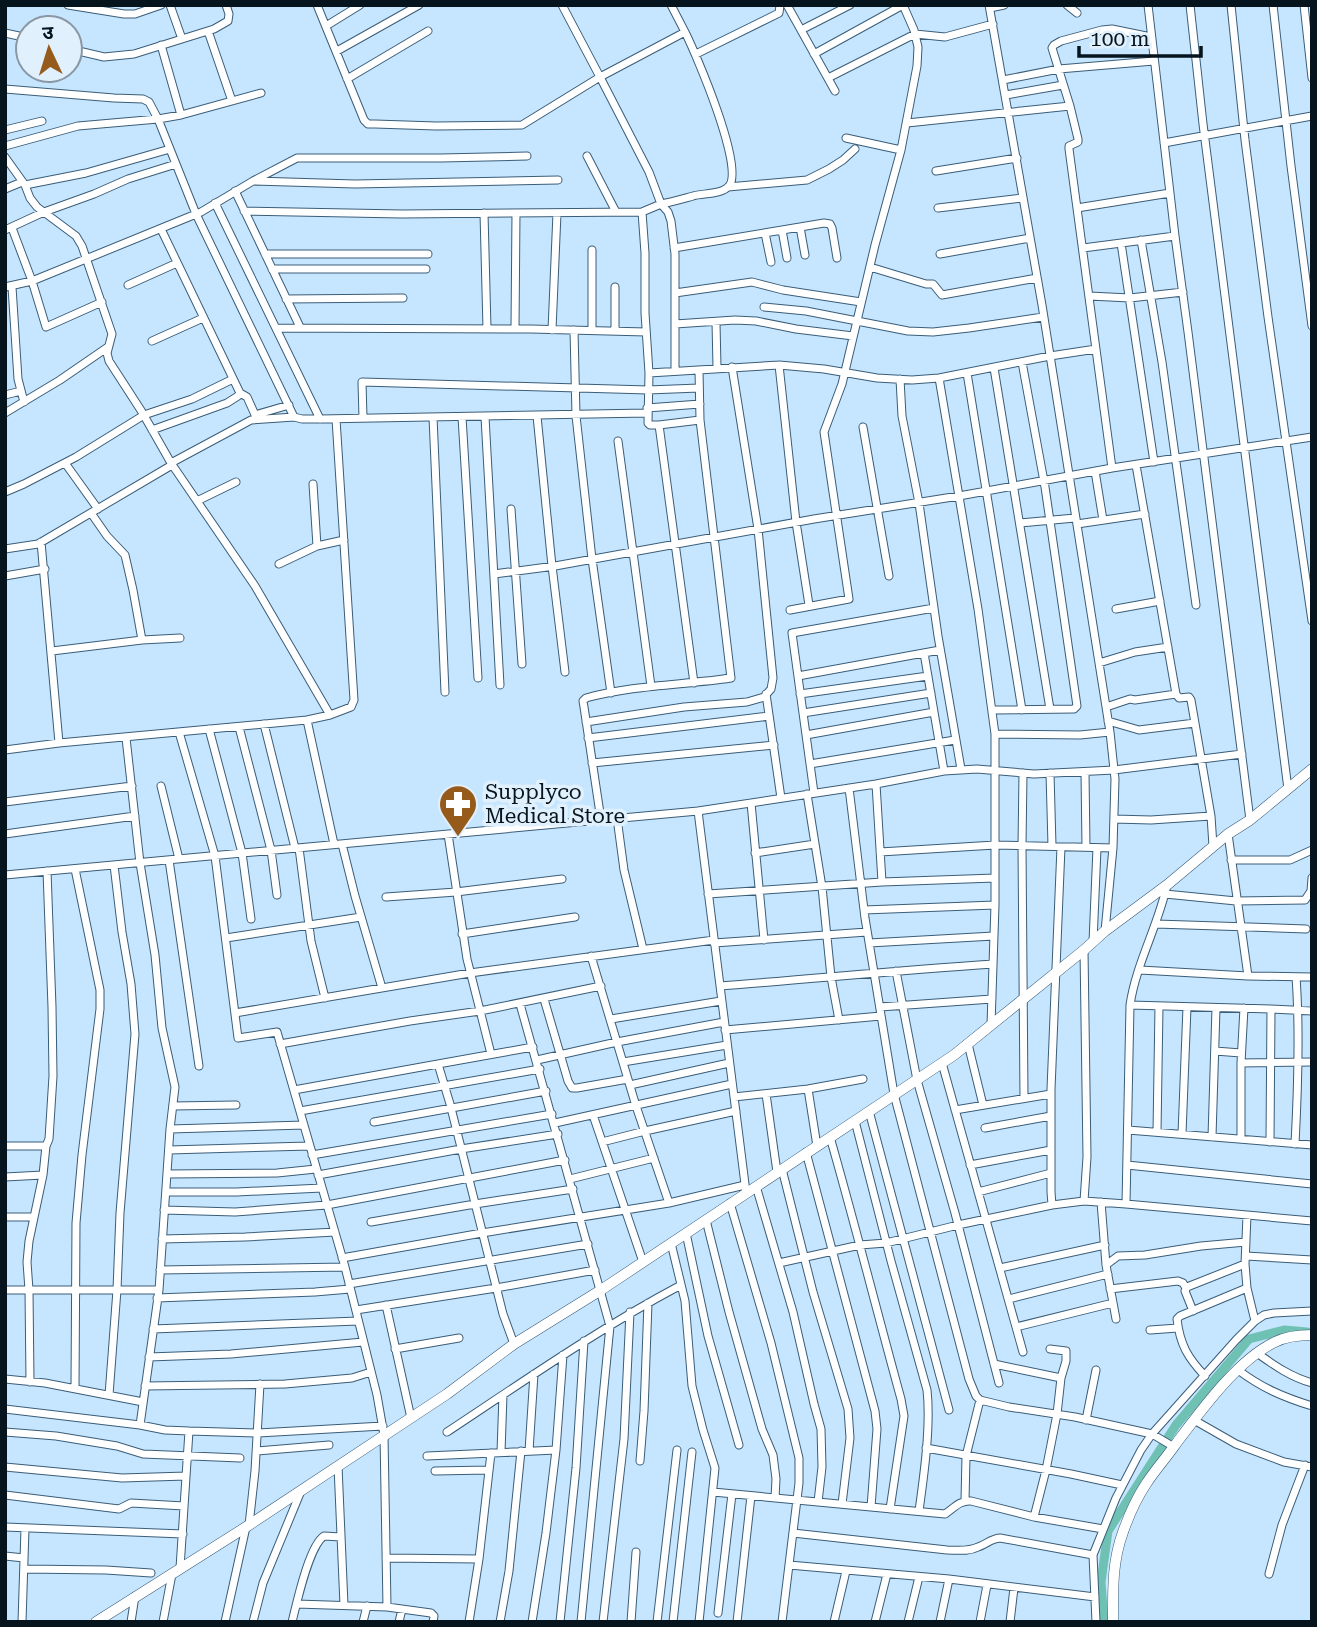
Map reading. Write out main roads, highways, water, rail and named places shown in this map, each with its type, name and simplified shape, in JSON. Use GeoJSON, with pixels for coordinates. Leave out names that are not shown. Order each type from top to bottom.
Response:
{"type":"FeatureCollection","features":[{"type":"Feature","properties":{"kind":"waterway"},"geometry":{"type":"LineString","coordinates":[[1104,1622],[1101,1582],[1108,1531],[1176,1425],[1249,1339],[1284,1330],[1307,1332]]}},
{"type":"Feature","properties":{"kind":"place","name":"Supplyco Medical Store"},"geometry":{"type":"Point","coordinates":[458,838]}}]}
